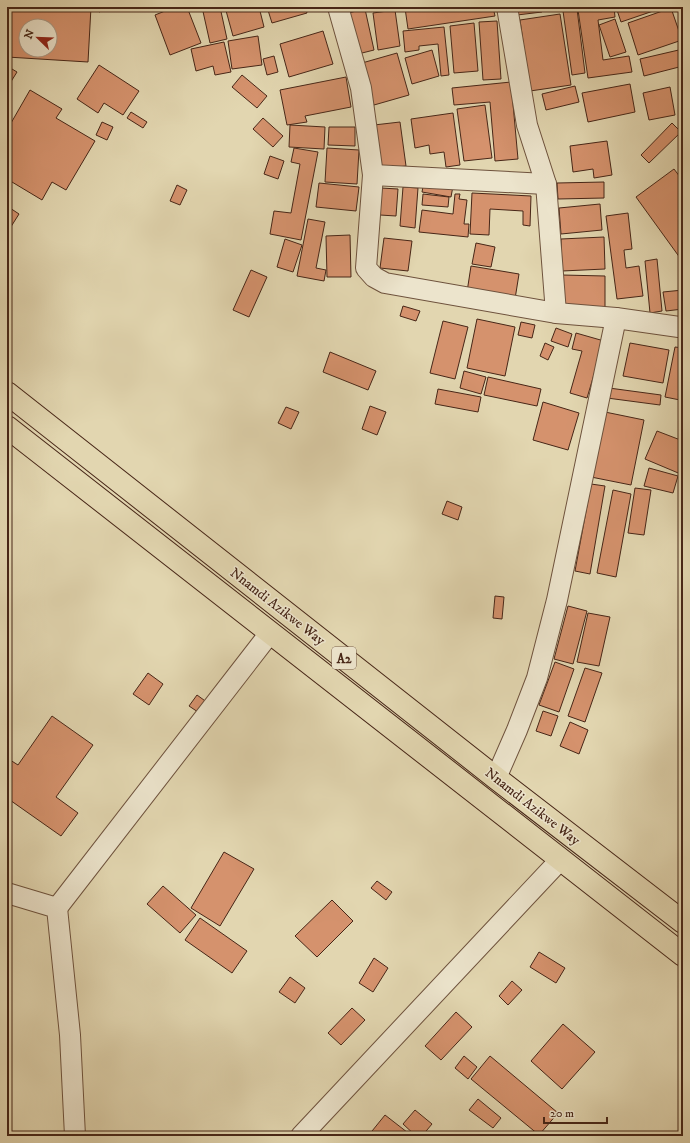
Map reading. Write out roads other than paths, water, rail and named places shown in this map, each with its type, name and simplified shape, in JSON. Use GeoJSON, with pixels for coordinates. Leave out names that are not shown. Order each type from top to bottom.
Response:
{"type":"FeatureCollection","features":[{"type":"Feature","properties":{"kind":"highway","name":"Nnamdi Azikwe Way"},"geometry":{"type":"LineString","coordinates":[[7,393],[496,778],[683,922]]}},
{"type":"Feature","properties":{"kind":"highway","name":"Nnamdi Azikwe Way"},"geometry":{"type":"LineString","coordinates":[[7,427],[683,955]]}},
{"type":"Feature","properties":{"kind":"street"},"geometry":{"type":"LineString","coordinates":[[338,7],[361,88],[373,175],[366,268],[374,277],[385,283],[556,313],[616,318],[679,327]]}},
{"type":"Feature","properties":{"kind":"street"},"geometry":{"type":"LineString","coordinates":[[507,7],[527,125],[546,184],[556,313]]}},
{"type":"Feature","properties":{"kind":"street"},"geometry":{"type":"LineString","coordinates":[[373,175],[546,184]]}},
{"type":"Feature","properties":{"kind":"street"},"geometry":{"type":"LineString","coordinates":[[496,778],[518,730],[537,678],[557,600],[616,318]]}},
{"type":"Feature","properties":{"kind":"street"},"geometry":{"type":"LineString","coordinates":[[75,1136],[70,1035],[57,908],[270,633]]}},
{"type":"Feature","properties":{"kind":"street"},"geometry":{"type":"LineString","coordinates":[[301,1136],[561,859]]}},
{"type":"Feature","properties":{"kind":"street"},"geometry":{"type":"LineString","coordinates":[[7,893],[57,908]]}}]}
